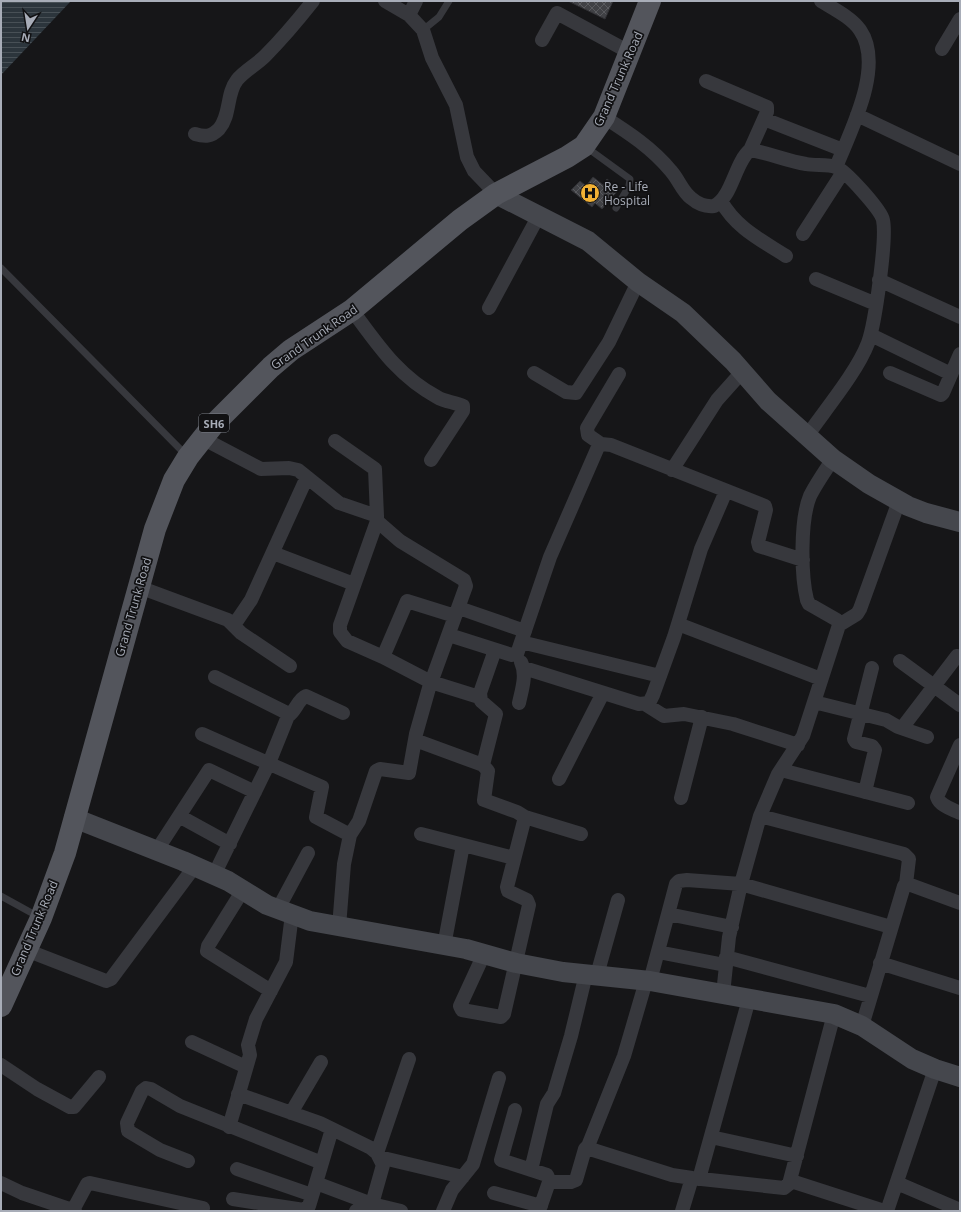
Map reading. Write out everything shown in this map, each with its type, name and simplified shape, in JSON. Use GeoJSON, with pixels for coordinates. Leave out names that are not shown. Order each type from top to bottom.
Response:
{"type":"FeatureCollection","features":[{"type":"Feature","properties":{"kind":"main road","name":"Grand Trunk Road"},"geometry":{"type":"LineString","coordinates":[[1,1006],[41,918],[65,853],[154,529],[174,480],[188,457],[202,438],[236,400],[291,350],[352,310],[460,220],[496,194],[567,158],[584,146],[604,117],[631,53],[650,1]]}},
{"type":"Feature","properties":{"kind":"street"},"geometry":{"type":"LineString","coordinates":[[194,134],[205,137],[212,135],[220,128],[226,119],[232,90],[237,80],[273,48],[313,1]]}},
{"type":"Feature","properties":{"kind":"street"},"geometry":{"type":"LineString","coordinates":[[385,1],[409,15],[423,30],[432,58],[456,105],[467,157],[474,170],[496,194],[538,217],[588,241],[638,282],[683,313],[742,372],[768,401],[833,459],[899,501],[926,513],[960,522]]}},
{"type":"Feature","properties":{"kind":"street"},"geometry":{"type":"LineString","coordinates":[[409,15],[416,1]]}},
{"type":"Feature","properties":{"kind":"street"},"geometry":{"type":"LineString","coordinates":[[803,234],[840,169],[843,150],[857,115],[867,80],[869,59],[867,43],[858,27],[821,1]]}},
{"type":"Feature","properties":{"kind":"street"},"geometry":{"type":"LineString","coordinates":[[542,40],[557,13],[631,53]]}},
{"type":"Feature","properties":{"kind":"street"},"geometry":{"type":"LineString","coordinates":[[942,49],[960,19]]}},
{"type":"Feature","properties":{"kind":"street"},"geometry":{"type":"LineString","coordinates":[[604,117],[636,137],[651,149],[672,172],[687,195],[697,202],[710,207],[717,205],[721,201],[745,156],[750,150],[768,109],[706,81]]}},
{"type":"Feature","properties":{"kind":"street"},"geometry":{"type":"LineString","coordinates":[[857,115],[960,164]]}},
{"type":"Feature","properties":{"kind":"street"},"geometry":{"type":"LineString","coordinates":[[764,119],[843,150]]}},
{"type":"Feature","properties":{"kind":"street"},"geometry":{"type":"LineString","coordinates":[[750,150],[804,164],[840,169],[876,205],[883,220],[884,234],[871,335],[856,366],[807,436]]}},
{"type":"Feature","properties":{"kind":"street"},"geometry":{"type":"LineString","coordinates":[[721,201],[733,220],[741,227],[786,256]]}},
{"type":"Feature","properties":{"kind":"street"},"geometry":{"type":"LineString","coordinates":[[489,308],[538,217]]}},
{"type":"Feature","properties":{"kind":"street"},"geometry":{"type":"LineString","coordinates":[[816,279],[876,304]]}},
{"type":"Feature","properties":{"kind":"street"},"geometry":{"type":"LineString","coordinates":[[879,280],[960,317]]}},
{"type":"Feature","properties":{"kind":"street"},"geometry":{"type":"LineString","coordinates":[[534,373],[566,392],[576,393],[609,342],[638,282]]}},
{"type":"Feature","properties":{"kind":"street"},"geometry":{"type":"LineString","coordinates":[[352,310],[381,350],[409,380],[438,398],[463,406],[463,411],[431,460]]}},
{"type":"Feature","properties":{"kind":"street"},"geometry":{"type":"LineString","coordinates":[[871,335],[951,374]]}},
{"type":"Feature","properties":{"kind":"street"},"geometry":{"type":"LineString","coordinates":[[890,373],[941,395],[944,393],[960,354]]}},
{"type":"Feature","properties":{"kind":"street"},"geometry":{"type":"LineString","coordinates":[[672,470],[717,400],[742,372]]}},
{"type":"Feature","properties":{"kind":"street"},"geometry":{"type":"LineString","coordinates":[[619,374],[587,428],[588,436],[601,444],[611,445],[766,507],[758,542],[759,546],[803,560]]}},
{"type":"Feature","properties":{"kind":"street"},"geometry":{"type":"LineString","coordinates":[[202,438],[261,469],[293,468],[307,477],[339,504],[377,519],[400,541],[464,580],[466,586],[465,593],[431,682],[415,740],[408,773],[380,769],[376,771],[359,821],[350,835],[344,864],[339,927]]}},
{"type":"Feature","properties":{"kind":"street"},"geometry":{"type":"LineString","coordinates":[[336,441],[375,469],[377,519],[340,625],[340,632],[347,641],[383,657],[431,682],[480,697]]}},
{"type":"Feature","properties":{"kind":"street"},"geometry":{"type":"LineString","coordinates":[[449,635],[512,656],[521,642],[550,557],[598,447],[601,444]]}},
{"type":"Feature","properties":{"kind":"street"},"geometry":{"type":"LineString","coordinates":[[833,459],[810,497],[804,525],[803,560],[807,600],[809,604],[836,620],[839,625]]}},
{"type":"Feature","properties":{"kind":"street"},"geometry":{"type":"LineString","coordinates":[[234,625],[251,600],[307,477]]}},
{"type":"Feature","properties":{"kind":"street"},"geometry":{"type":"LineString","coordinates":[[645,704],[652,700],[678,624],[701,549],[726,491]]}},
{"type":"Feature","properties":{"kind":"street"},"geometry":{"type":"LineString","coordinates":[[723,994],[726,961],[732,927],[741,884],[760,816],[781,770],[803,736],[839,625],[857,614],[860,609],[899,501]]}},
{"type":"Feature","properties":{"kind":"street"},"geometry":{"type":"LineString","coordinates":[[273,553],[354,584]]}},
{"type":"Feature","properties":{"kind":"street"},"geometry":{"type":"LineString","coordinates":[[139,588],[228,620],[241,633],[290,666]]}},
{"type":"Feature","properties":{"kind":"street"},"geometry":{"type":"LineString","coordinates":[[383,657],[407,600],[457,612],[521,642],[660,676]]}},
{"type":"Feature","properties":{"kind":"street"},"geometry":{"type":"LineString","coordinates":[[678,624],[821,679]]}},
{"type":"Feature","properties":{"kind":"street"},"geometry":{"type":"LineString","coordinates":[[519,703],[524,678],[521,642]]}},
{"type":"Feature","properties":{"kind":"street"},"geometry":{"type":"LineString","coordinates":[[483,765],[496,714],[481,701],[480,697],[495,650]]}},
{"type":"Feature","properties":{"kind":"street"},"geometry":{"type":"LineString","coordinates":[[902,728],[957,656]]}},
{"type":"Feature","properties":{"kind":"street"},"geometry":{"type":"LineString","coordinates":[[900,661],[960,705]]}},
{"type":"Feature","properties":{"kind":"street"},"geometry":{"type":"LineString","coordinates":[[524,668],[645,704],[664,716],[684,714],[702,717],[743,726],[798,745]]}},
{"type":"Feature","properties":{"kind":"street"},"geometry":{"type":"LineString","coordinates":[[865,792],[875,750],[872,746],[855,741],[872,668]]}},
{"type":"Feature","properties":{"kind":"street"},"geometry":{"type":"LineString","coordinates":[[215,677],[285,712],[288,716]]}},
{"type":"Feature","properties":{"kind":"street"},"geometry":{"type":"LineString","coordinates":[[560,779],[603,692]]}},
{"type":"Feature","properties":{"kind":"street"},"geometry":{"type":"LineString","coordinates":[[214,875],[269,763],[288,716],[293,712],[302,698],[306,696],[343,712]]}},
{"type":"Feature","properties":{"kind":"street"},"geometry":{"type":"LineString","coordinates":[[814,702],[886,720],[902,728],[927,737]]}},
{"type":"Feature","properties":{"kind":"street"},"geometry":{"type":"LineString","coordinates":[[681,798],[702,717]]}},
{"type":"Feature","properties":{"kind":"street"},"geometry":{"type":"LineString","coordinates":[[202,734],[321,786],[323,791],[316,812],[316,817],[350,835]]}},
{"type":"Feature","properties":{"kind":"street"},"geometry":{"type":"LineString","coordinates":[[415,740],[483,765],[488,771],[484,800],[522,814],[525,817],[581,834]]}},
{"type":"Feature","properties":{"kind":"street"},"geometry":{"type":"LineString","coordinates":[[960,745],[937,797],[938,800],[945,805],[960,813]]}},
{"type":"Feature","properties":{"kind":"street"},"geometry":{"type":"LineString","coordinates":[[157,850],[208,770],[255,792]]}},
{"type":"Feature","properties":{"kind":"street"},"geometry":{"type":"LineString","coordinates":[[781,770],[908,803]]}},
{"type":"Feature","properties":{"kind":"street"},"geometry":{"type":"LineString","coordinates":[[179,816],[230,844]]}},
{"type":"Feature","properties":{"kind":"street"},"geometry":{"type":"LineString","coordinates":[[760,816],[904,854],[909,859],[906,884],[904,886],[891,927],[862,1026]]}},
{"type":"Feature","properties":{"kind":"street"},"geometry":{"type":"LineString","coordinates":[[484,954],[460,1005],[462,1010],[502,1017],[529,905],[527,900],[507,890],[525,817]]}},
{"type":"Feature","properties":{"kind":"street"},"geometry":{"type":"LineString","coordinates":[[74,818],[195,866],[243,890],[267,905],[310,921],[484,954],[516,963],[563,972],[648,981],[834,1014],[862,1026],[912,1059],[935,1069],[960,1077]]}},
{"type":"Feature","properties":{"kind":"street"},"geometry":{"type":"LineString","coordinates":[[421,834],[514,858]]}},
{"type":"Feature","properties":{"kind":"street"},"geometry":{"type":"LineString","coordinates":[[444,946],[463,845]]}},
{"type":"Feature","properties":{"kind":"street"},"geometry":{"type":"LineString","coordinates":[[229,1127],[250,1054],[248,1047],[258,1014],[286,962],[285,912],[308,853]]}},
{"type":"Feature","properties":{"kind":"street"},"geometry":{"type":"LineString","coordinates":[[26,950],[106,981],[111,979],[195,866]]}},
{"type":"Feature","properties":{"kind":"street"},"geometry":{"type":"LineString","coordinates":[[550,1182],[575,1181],[585,1149],[588,1146],[624,1056],[658,952],[676,884],[679,881],[741,884],[891,927]]}},
{"type":"Feature","properties":{"kind":"street"},"geometry":{"type":"LineString","coordinates":[[906,884],[960,903]]}},
{"type":"Feature","properties":{"kind":"street"},"geometry":{"type":"LineString","coordinates":[[243,890],[208,946],[207,951],[271,991]]}},
{"type":"Feature","properties":{"kind":"street"},"geometry":{"type":"LineString","coordinates":[[531,1170],[547,1104],[554,1093],[571,1036],[618,900]]}},
{"type":"Feature","properties":{"kind":"street"},"geometry":{"type":"LineString","coordinates":[[668,914],[732,927]]}},
{"type":"Feature","properties":{"kind":"street"},"geometry":{"type":"LineString","coordinates":[[658,952],[726,961],[870,996]]}},
{"type":"Feature","properties":{"kind":"street"},"geometry":{"type":"LineString","coordinates":[[880,963],[960,988]]}},
{"type":"Feature","properties":{"kind":"street"},"geometry":{"type":"LineString","coordinates":[[682,1211],[696,1179],[711,1137],[749,999]]}},
{"type":"Feature","properties":{"kind":"street"},"geometry":{"type":"LineString","coordinates":[[588,1146],[590,1149],[665,1173],[696,1179],[784,1188],[791,1181],[834,1014]]}},
{"type":"Feature","properties":{"kind":"street"},"geometry":{"type":"LineString","coordinates":[[192,1042],[246,1067]]}},
{"type":"Feature","properties":{"kind":"street"},"geometry":{"type":"LineString","coordinates":[[356,1211],[372,1204],[383,1167],[378,1155],[410,1059]]}},
{"type":"Feature","properties":{"kind":"street"},"geometry":{"type":"LineString","coordinates":[[292,1113],[321,1062]]}},
{"type":"Feature","properties":{"kind":"street"},"geometry":{"type":"LineString","coordinates":[[1,1065],[38,1089],[70,1107],[74,1107],[99,1076]]}},
{"type":"Feature","properties":{"kind":"street"},"geometry":{"type":"LineString","coordinates":[[791,1181],[885,1211],[897,1183],[935,1069]]}},
{"type":"Feature","properties":{"kind":"street"},"geometry":{"type":"LineString","coordinates":[[443,1211],[452,1190],[473,1164],[499,1078]]}},
{"type":"Feature","properties":{"kind":"street"},"geometry":{"type":"LineString","coordinates":[[188,1161],[160,1150],[128,1131],[127,1123],[144,1089],[151,1089],[180,1106],[229,1127],[322,1163]]}},
{"type":"Feature","properties":{"kind":"street"},"geometry":{"type":"LineString","coordinates":[[238,1094],[332,1129],[378,1155],[463,1177]]}},
{"type":"Feature","properties":{"kind":"street"},"geometry":{"type":"LineString","coordinates":[[494,1193],[540,1209],[550,1182],[547,1175],[501,1160],[515,1110]]}},
{"type":"Feature","properties":{"kind":"street"},"geometry":{"type":"LineString","coordinates":[[233,1199],[299,1211],[306,1209],[314,1189],[332,1129]]}},
{"type":"Feature","properties":{"kind":"street"},"geometry":{"type":"LineString","coordinates":[[711,1137],[797,1156]]}},
{"type":"Feature","properties":{"kind":"street"},"geometry":{"type":"LineString","coordinates":[[237,1169],[401,1211]]}},
{"type":"Feature","properties":{"kind":"street"},"geometry":{"type":"LineString","coordinates":[[1,1183],[22,1193],[74,1211],[87,1184],[90,1183],[203,1208]]}},
{"type":"Feature","properties":{"kind":"street"},"geometry":{"type":"LineString","coordinates":[[897,1183],[960,1210]]}},
{"type":"Feature","properties":{"kind":"lane"},"geometry":{"type":"LineString","coordinates":[[423,30],[439,16],[449,1]]}},
{"type":"Feature","properties":{"kind":"lane"},"geometry":{"type":"LineString","coordinates":[[584,146],[630,179],[629,186],[616,208]]}},
{"type":"Feature","properties":{"kind":"lane"},"geometry":{"type":"LineString","coordinates":[[1,268],[188,457]]}},
{"type":"Feature","properties":{"kind":"lane"},"geometry":{"type":"LineString","coordinates":[[1,896],[41,918]]}},
{"type":"Feature","properties":{"kind":"shaded area"},"geometry":{"type":"Polygon","coordinates":[[[1,1],[71,1],[1,75],[1,1]]]}},
{"type":"Feature","properties":{"kind":"building"},"geometry":{"type":"Polygon","coordinates":[[[568,1],[613,1],[605,19],[568,1]]]}},
{"type":"Feature","properties":{"kind":"building"},"geometry":{"type":"Polygon","coordinates":[[[593,177],[603,185],[607,179],[619,189],[602,209],[595,203],[592,207],[571,190],[580,181],[586,186],[593,177]]]}},
{"type":"Feature","properties":{"kind":"place","name":"Re - Life Hospital"},"geometry":{"type":"Point","coordinates":[590,193]}}]}
